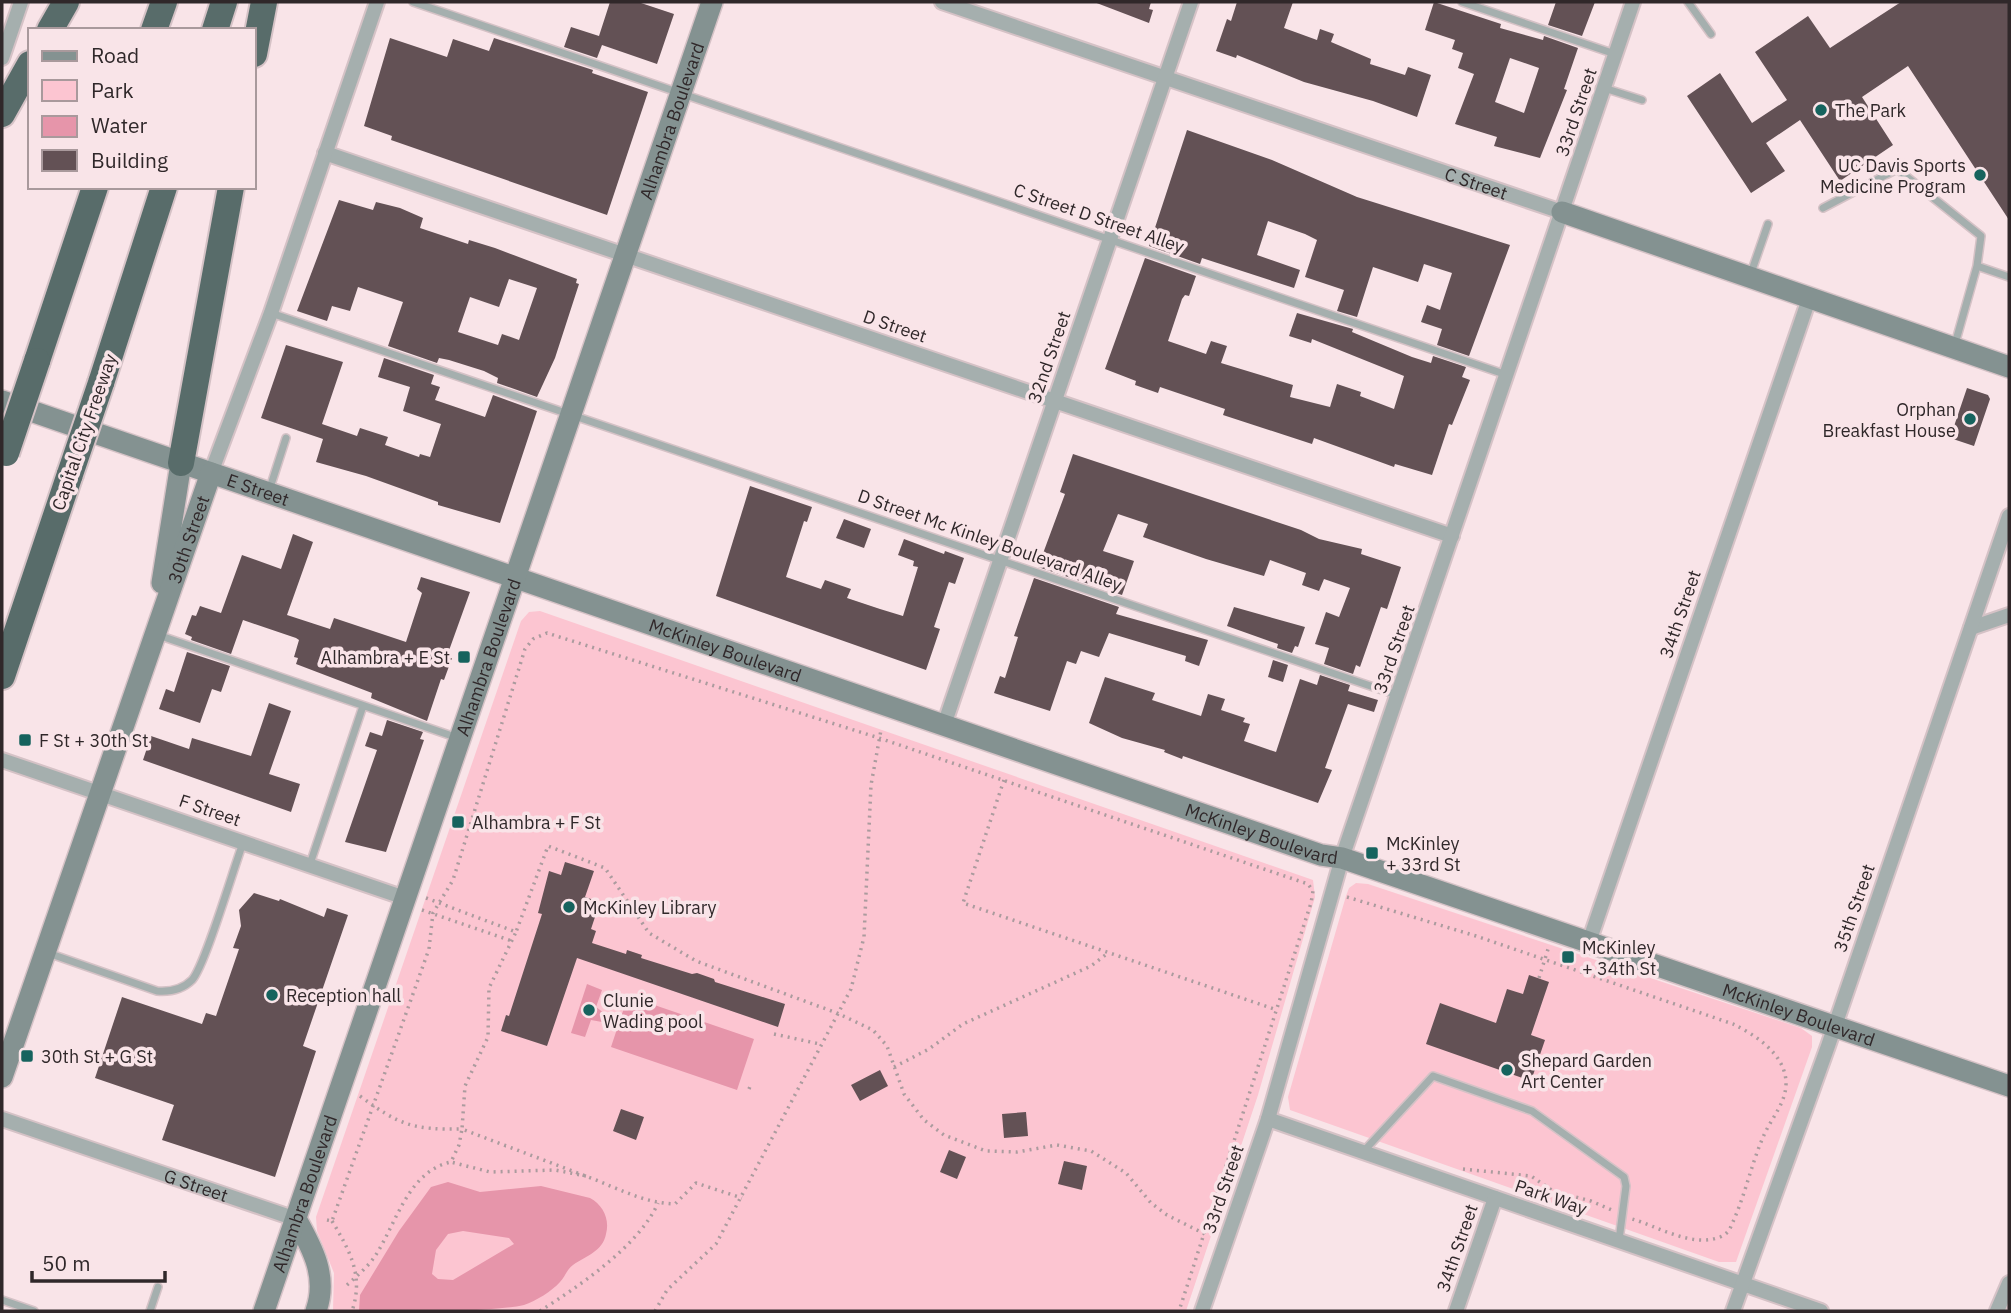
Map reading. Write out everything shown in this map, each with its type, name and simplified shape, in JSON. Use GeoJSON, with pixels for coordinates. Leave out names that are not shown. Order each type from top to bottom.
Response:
{"type":"FeatureCollection","features":[{"type":"Feature","properties":{"kind":"highway"},"geometry":{"type":"LineString","coordinates":[[51,28],[66,2]]}},
{"type":"Feature","properties":{"kind":"highway"},"geometry":{"type":"LineString","coordinates":[[155,28],[164,2]]}},
{"type":"Feature","properties":{"kind":"highway"},"geometry":{"type":"LineString","coordinates":[[216,28],[224,2]]}},
{"type":"Feature","properties":{"kind":"highway"},"geometry":{"type":"LineString","coordinates":[[256,44],[264,2]]}},
{"type":"Feature","properties":{"kind":"highway"},"geometry":{"type":"LineString","coordinates":[[2,114],[28,68]]}},
{"type":"Feature","properties":{"kind":"highway"},"geometry":{"type":"LineString","coordinates":[[4,459],[94,189]]}},
{"type":"Feature","properties":{"kind":"highway","name":"Capital City Freeway"},"geometry":{"type":"LineString","coordinates":[[2,676],[102,383],[163,189]]}},
{"type":"Feature","properties":{"kind":"highway"},"geometry":{"type":"LineString","coordinates":[[181,463],[231,189]]}},
{"type":"Feature","properties":{"kind":"street"},"geometry":{"type":"LineString","coordinates":[[2,58],[4,41],[21,2]]}},
{"type":"Feature","properties":{"kind":"street","name":"30th Street"},"geometry":{"type":"LineString","coordinates":[[2,1077],[98,793],[211,473],[271,313],[377,2]]}},
{"type":"Feature","properties":{"kind":"street","name":"Alhambra Boulevard"},"geometry":{"type":"LineString","coordinates":[[264,1311],[296,1219],[418,902],[460,739],[712,2]]}},
{"type":"Feature","properties":{"kind":"street","name":"C Street"},"geometry":{"type":"LineString","coordinates":[[942,2],[2009,367]]}},
{"type":"Feature","properties":{"kind":"street","name":"32nd Street"},"geometry":{"type":"LineString","coordinates":[[944,725],[1191,2]]}},
{"type":"Feature","properties":{"kind":"street","name":"33rd Street"},"geometry":{"type":"LineString","coordinates":[[1202,1311],[1268,1119],[1342,858],[1633,2]]}},
{"type":"Feature","properties":{"kind":"street","name":"D Street"},"geometry":{"type":"LineString","coordinates":[[326,153],[1452,536]]}},
{"type":"Feature","properties":{"kind":"street","name":"34th Street"},"geometry":{"type":"LineString","coordinates":[[1588,942],[1809,299]]}},
{"type":"Feature","properties":{"kind":"street","name":"E Street"},"geometry":{"type":"LineString","coordinates":[[2,401],[515,578]]}},
{"type":"Feature","properties":{"kind":"street"},"geometry":{"type":"LineString","coordinates":[[154,634],[181,463]]}},
{"type":"Feature","properties":{"kind":"street","name":"35th Street"},"geometry":{"type":"LineString","coordinates":[[1734,1311],[2009,516]]}},
{"type":"Feature","properties":{"kind":"street","name":"McKinley Boulevard"},"geometry":{"type":"LineString","coordinates":[[515,578],[1321,855],[1342,858],[2009,1086]]}},
{"type":"Feature","properties":{"kind":"street"},"geometry":{"type":"LineString","coordinates":[[1971,628],[2009,615]]}},
{"type":"Feature","properties":{"kind":"street","name":"F Street"},"geometry":{"type":"LineString","coordinates":[[2,760],[418,902]]}},
{"type":"Feature","properties":{"kind":"street","name":"G Street"},"geometry":{"type":"LineString","coordinates":[[2,1119],[296,1219]]}},
{"type":"Feature","properties":{"kind":"street","name":"Park Way"},"geometry":{"type":"LineString","coordinates":[[1268,1119],[1821,1311]]}},
{"type":"Feature","properties":{"kind":"street","name":"34th Street"},"geometry":{"type":"LineString","coordinates":[[1456,1311],[1495,1198]]}},
{"type":"Feature","properties":{"kind":"street"},"geometry":{"type":"LineString","coordinates":[[296,1219],[318,1266],[321,1289],[316,1311]]}},
{"type":"Feature","properties":{"kind":"street"},"geometry":{"type":"LineString","coordinates":[[1997,1311],[2009,1283]]}},
{"type":"Feature","properties":{"kind":"lane","name":"C Street D Street Alley"},"geometry":{"type":"LineString","coordinates":[[413,2],[1507,375]]}},
{"type":"Feature","properties":{"kind":"lane"},"geometry":{"type":"LineString","coordinates":[[1462,2],[1615,54]]}},
{"type":"Feature","properties":{"kind":"lane"},"geometry":{"type":"LineString","coordinates":[[1688,2],[1711,34]]}},
{"type":"Feature","properties":{"kind":"lane"},"geometry":{"type":"LineString","coordinates":[[1604,88],[1642,100]]}},
{"type":"Feature","properties":{"kind":"lane"},"geometry":{"type":"LineString","coordinates":[[1823,208],[1897,169],[1981,236],[1977,266],[1954,348]]}},
{"type":"Feature","properties":{"kind":"lane"},"geometry":{"type":"LineString","coordinates":[[1749,278],[1768,224]]}},
{"type":"Feature","properties":{"kind":"lane"},"geometry":{"type":"LineString","coordinates":[[1977,266],[2009,277]]}},
{"type":"Feature","properties":{"kind":"lane","name":"D Street Mc Kinley Boulevard Alley"},"geometry":{"type":"LineString","coordinates":[[271,313],[1398,696]]}},
{"type":"Feature","properties":{"kind":"lane"},"geometry":{"type":"LineString","coordinates":[[268,493],[286,438]]}},
{"type":"Feature","properties":{"kind":"lane"},"geometry":{"type":"LineString","coordinates":[[154,634],[460,739]]}},
{"type":"Feature","properties":{"kind":"lane"},"geometry":{"type":"LineString","coordinates":[[310,864],[363,706]]}},
{"type":"Feature","properties":{"kind":"lane"},"geometry":{"type":"LineString","coordinates":[[44,952],[147,988],[172,991],[184,986],[195,975],[243,841]]}},
{"type":"Feature","properties":{"kind":"lane"},"geometry":{"type":"LineString","coordinates":[[1363,1152],[1433,1076],[1532,1111],[1606,1162],[1625,1181],[1619,1241]]}},
{"type":"Feature","properties":{"kind":"lane"},"geometry":{"type":"LineString","coordinates":[[149,1311],[158,1287]]}},
{"type":"Feature","properties":{"kind":"lane"},"geometry":{"type":"LineString","coordinates":[[2,1300],[34,1311]]}},
{"type":"Feature","properties":{"kind":"path"},"geometry":{"type":"LineString","coordinates":[[352,1311],[357,1276],[351,1252],[329,1221],[429,949],[433,914],[453,880],[525,649],[533,639],[547,633],[879,738],[1308,884],[1313,891],[1311,903],[1178,1311]]}},
{"type":"Feature","properties":{"kind":"path"},"geometry":{"type":"LineString","coordinates":[[655,1311],[667,1290],[716,1244],[850,989],[864,937],[869,882],[871,785],[881,730]]}},
{"type":"Feature","properties":{"kind":"path"},"geometry":{"type":"LineString","coordinates":[[1004,780],[963,903],[1277,1010]]}},
{"type":"Feature","properties":{"kind":"path"},"geometry":{"type":"LineString","coordinates":[[451,1162],[459,1145],[462,1129],[465,1086],[488,1037],[489,988],[513,942],[548,846],[606,868],[649,933],[696,961],[837,1013],[878,1035],[887,1046],[904,1094],[917,1112],[944,1135],[986,1151],[1017,1152],[1057,1145],[1091,1151],[1126,1173],[1151,1203],[1167,1215],[1205,1234]]}},
{"type":"Feature","properties":{"kind":"path"},"geometry":{"type":"LineString","coordinates":[[1346,896],[1733,1024],[1763,1043],[1783,1069],[1786,1088],[1781,1106],[1765,1134],[1733,1221],[1726,1234],[1714,1239],[1695,1238],[1655,1229],[1598,1203],[1553,1191],[1531,1176],[1450,1168]]}},
{"type":"Feature","properties":{"kind":"path"},"geometry":{"type":"LineString","coordinates":[[418,902],[438,903],[516,932]]}},
{"type":"Feature","properties":{"kind":"path"},"geometry":{"type":"LineString","coordinates":[[418,902],[433,914],[513,942]]}},
{"type":"Feature","properties":{"kind":"path"},"geometry":{"type":"LineString","coordinates":[[463,924],[466,914]]}},
{"type":"Feature","properties":{"kind":"path"},"geometry":{"type":"LineString","coordinates":[[1539,978],[1550,944]]}},
{"type":"Feature","properties":{"kind":"path"},"geometry":{"type":"LineString","coordinates":[[894,1067],[929,1049],[963,1024],[1091,966],[1108,953]]}},
{"type":"Feature","properties":{"kind":"path"},"geometry":{"type":"LineString","coordinates":[[774,1034],[820,1044]]}},
{"type":"Feature","properties":{"kind":"path"},"geometry":{"type":"LineString","coordinates":[[360,1097],[390,1119],[414,1128],[462,1129],[624,1193],[658,1203],[676,1204],[696,1183],[742,1198]]}},
{"type":"Feature","properties":{"kind":"path"},"geometry":{"type":"LineString","coordinates":[[347,1285],[376,1255],[410,1194],[430,1171],[451,1162],[490,1172],[539,1170],[586,1176]]}},
{"type":"Feature","properties":{"kind":"path"},"geometry":{"type":"LineString","coordinates":[[540,1311],[581,1284],[650,1222],[658,1203]]}},
{"type":"Feature","properties":{"kind":"green space"},"geometry":{"type":"Polygon","coordinates":[[[540,611],[1313,880],[1315,897],[1258,1095],[1186,1311],[333,1311],[334,1273],[317,1231],[316,1217],[521,621],[529,612],[540,611]]]}},
{"type":"Feature","properties":{"kind":"green space"},"geometry":{"type":"Polygon","coordinates":[[[1356,883],[1368,884],[1801,1028],[1812,1036],[1812,1047],[1736,1262],[1719,1262],[1290,1110],[1288,1097],[1346,896],[1349,888],[1356,883]]]}},
{"type":"Feature","properties":{"kind":"water","name":"Clunie Wading pool"},"geometry":{"type":"Polygon","coordinates":[[[587,984],[602,990],[596,1007],[604,1013],[602,1022],[591,1020],[585,1037],[571,1033],[587,984]]]}},
{"type":"Feature","properties":{"kind":"water"},"geometry":{"type":"Polygon","coordinates":[[[628,996],[754,1039],[737,1090],[611,1047],[628,996]]]}},
{"type":"Feature","properties":{"kind":"water"},"geometry":{"type":"Polygon","coordinates":[[[448,1182],[480,1192],[541,1186],[590,1198],[599,1204],[604,1213],[606,1234],[598,1249],[571,1267],[557,1285],[524,1305],[467,1310],[359,1311],[360,1295],[399,1231],[431,1187],[448,1182]],[[463,1231],[448,1234],[436,1250],[432,1274],[438,1279],[453,1280],[514,1244],[509,1238],[463,1231]]]}},
{"type":"Feature","properties":{"kind":"building"},"geometry":{"type":"Polygon","coordinates":[[[610,2],[638,2],[674,14],[657,64],[602,45],[597,58],[564,47],[571,27],[599,36],[610,2]]]}},
{"type":"Feature","properties":{"kind":"building"},"geometry":{"type":"Polygon","coordinates":[[[1094,2],[1151,2],[1149,9],[1153,10],[1149,23],[1094,2]]]}},
{"type":"Feature","properties":{"kind":"building"},"geometry":{"type":"Polygon","coordinates":[[[1237,2],[1293,2],[1284,28],[1317,40],[1320,29],[1334,34],[1331,42],[1371,59],[1370,64],[1405,75],[1408,67],[1431,75],[1417,117],[1373,101],[1304,82],[1237,55],[1236,58],[1216,51],[1227,19],[1231,21],[1237,2]]]}},
{"type":"Feature","properties":{"kind":"building"},"geometry":{"type":"Polygon","coordinates":[[[1434,2],[1501,24],[1500,28],[1543,40],[1544,36],[1578,48],[1564,89],[1567,90],[1540,158],[1494,146],[1497,137],[1455,124],[1474,74],[1458,68],[1463,53],[1452,49],[1455,40],[1425,30],[1434,2]],[[1510,58],[1495,102],[1524,113],[1539,68],[1510,58]]]}},
{"type":"Feature","properties":{"kind":"building"},"geometry":{"type":"Polygon","coordinates":[[[1556,2],[1595,2],[1582,36],[1548,25],[1556,2]]]}},
{"type":"Feature","properties":{"kind":"building","name":"The Park"},"geometry":{"type":"Polygon","coordinates":[[[1901,2],[2009,2],[2009,220],[1908,66],[1862,97],[1893,145],[1840,181],[1800,120],[1766,143],[1785,171],[1751,193],[1687,96],[1720,73],[1752,123],[1787,100],[1755,52],[1808,16],[1830,48],[1901,2]]]}},
{"type":"Feature","properties":{"kind":"building"},"geometry":{"type":"Polygon","coordinates":[[[390,38],[447,57],[453,39],[489,51],[494,38],[593,70],[592,73],[648,92],[607,215],[391,140],[392,136],[364,126],[390,38]]]}},
{"type":"Feature","properties":{"kind":"building"},"geometry":{"type":"Polygon","coordinates":[[[1187,130],[1272,160],[1357,197],[1510,245],[1469,356],[1437,345],[1442,329],[1421,322],[1427,305],[1440,310],[1452,273],[1424,264],[1418,282],[1373,267],[1357,317],[1337,311],[1344,290],[1305,277],[1317,240],[1268,221],[1257,255],[1300,270],[1294,288],[1202,258],[1200,264],[1149,246],[1187,130]]]}},
{"type":"Feature","properties":{"kind":"building"},"geometry":{"type":"Polygon","coordinates":[[[339,200],[373,210],[376,202],[400,208],[423,218],[420,228],[468,244],[469,240],[495,248],[577,279],[576,283],[579,284],[555,358],[537,397],[497,383],[498,378],[484,371],[439,358],[437,363],[388,346],[403,302],[358,287],[350,311],[332,306],[327,321],[297,311],[339,200]],[[509,279],[499,307],[470,297],[458,332],[498,345],[502,334],[519,340],[537,288],[509,279]]]}},
{"type":"Feature","properties":{"kind":"building"},"geometry":{"type":"Polygon","coordinates":[[[1145,258],[1196,276],[1189,296],[1185,295],[1182,299],[1168,341],[1206,354],[1211,341],[1227,346],[1221,363],[1293,385],[1290,397],[1330,407],[1337,384],[1361,392],[1360,396],[1394,409],[1404,376],[1312,339],[1311,343],[1289,336],[1297,313],[1353,329],[1352,332],[1412,357],[1431,363],[1433,356],[1466,367],[1462,377],[1470,380],[1452,425],[1449,424],[1432,475],[1395,464],[1394,467],[1314,438],[1312,444],[1223,415],[1225,409],[1160,387],[1158,393],[1135,385],[1136,381],[1105,369],[1145,258]]]}},
{"type":"Feature","properties":{"kind":"building"},"geometry":{"type":"Polygon","coordinates":[[[286,345],[343,362],[322,424],[357,436],[360,428],[388,437],[385,445],[419,457],[420,454],[430,457],[441,424],[403,411],[410,387],[378,377],[384,358],[434,375],[431,384],[440,387],[435,400],[485,417],[493,395],[537,411],[500,523],[438,505],[438,502],[366,476],[316,462],[323,439],[261,418],[286,345]]]}},
{"type":"Feature","properties":{"kind":"building","name":"Orphan Breakfast House"},"geometry":{"type":"Polygon","coordinates":[[[1967,388],[1988,395],[1990,399],[1974,446],[1950,438],[1967,388]]]}},
{"type":"Feature","properties":{"kind":"building"},"geometry":{"type":"Polygon","coordinates":[[[1073,454],[1301,530],[1319,539],[1362,549],[1361,554],[1401,567],[1387,609],[1381,607],[1360,667],[1356,665],[1353,674],[1324,664],[1329,648],[1315,644],[1326,612],[1339,617],[1350,588],[1324,579],[1319,591],[1302,585],[1306,573],[1270,560],[1264,576],[1206,559],[1143,537],[1148,524],[1118,514],[1103,551],[1134,561],[1122,595],[1038,567],[1065,494],[1060,492],[1073,454]]]}},
{"type":"Feature","properties":{"kind":"building"},"geometry":{"type":"Polygon","coordinates":[[[750,486],[812,507],[807,522],[804,521],[786,577],[821,589],[825,580],[851,589],[847,598],[903,616],[918,567],[913,566],[914,561],[898,555],[904,539],[944,554],[945,551],[964,558],[955,584],[949,582],[934,627],[940,629],[926,670],[716,596],[750,486]]]}},
{"type":"Feature","properties":{"kind":"building"},"geometry":{"type":"Polygon","coordinates":[[[844,519],[871,529],[864,548],[836,538],[844,519]]]}},
{"type":"Feature","properties":{"kind":"building"},"geometry":{"type":"Polygon","coordinates":[[[293,534],[313,542],[287,615],[330,629],[334,618],[406,642],[422,593],[417,589],[421,577],[470,592],[447,656],[452,658],[444,680],[441,679],[427,721],[371,698],[372,693],[296,664],[298,658],[294,657],[299,640],[296,638],[243,620],[231,654],[191,640],[192,637],[185,634],[192,615],[196,616],[200,606],[221,613],[242,555],[281,569],[293,534]]]}},
{"type":"Feature","properties":{"kind":"building"},"geometry":{"type":"Polygon","coordinates":[[[1034,578],[1119,607],[1116,614],[1208,640],[1199,666],[1185,661],[1186,656],[1109,633],[1099,657],[1081,651],[1076,664],[1067,661],[1050,711],[994,693],[1000,676],[1005,678],[1018,637],[1014,636],[1034,578]]]}},
{"type":"Feature","properties":{"kind":"building"},"geometry":{"type":"Polygon","coordinates":[[[1234,607],[1305,627],[1298,647],[1295,646],[1292,653],[1277,648],[1278,644],[1227,626],[1234,607]]]}},
{"type":"Feature","properties":{"kind":"building"},"geometry":{"type":"Polygon","coordinates":[[[187,652],[230,666],[221,692],[212,689],[200,723],[159,709],[166,689],[174,692],[187,652]]]}},
{"type":"Feature","properties":{"kind":"building"},"geometry":{"type":"Polygon","coordinates":[[[1273,660],[1288,665],[1283,682],[1268,677],[1273,660]]]}},
{"type":"Feature","properties":{"kind":"building"},"geometry":{"type":"Polygon","coordinates":[[[1320,675],[1350,685],[1348,691],[1378,700],[1374,712],[1348,704],[1325,768],[1332,770],[1318,803],[1183,756],[1182,759],[1164,752],[1165,750],[1122,738],[1089,723],[1105,677],[1155,693],[1152,700],[1201,716],[1208,694],[1225,699],[1221,710],[1245,718],[1243,722],[1250,724],[1244,741],[1276,752],[1300,679],[1317,685],[1320,675]]]}},
{"type":"Feature","properties":{"kind":"building"},"geometry":{"type":"Polygon","coordinates":[[[269,703],[291,711],[269,774],[300,784],[291,812],[143,760],[151,736],[189,749],[192,738],[251,756],[269,703]]]}},
{"type":"Feature","properties":{"kind":"building"},"geometry":{"type":"Polygon","coordinates":[[[387,720],[423,732],[420,739],[424,740],[386,852],[345,842],[377,750],[365,746],[370,732],[382,736],[387,720]]]}},
{"type":"Feature","properties":{"kind":"building"},"geometry":{"type":"Polygon","coordinates":[[[565,862],[594,871],[585,897],[600,902],[591,929],[596,931],[592,943],[626,954],[627,950],[642,955],[641,958],[692,974],[697,973],[714,979],[715,982],[785,1004],[778,1027],[577,958],[547,1046],[501,1031],[506,1015],[509,1016],[542,914],[538,913],[549,871],[561,875],[565,862]]]}},
{"type":"Feature","properties":{"kind":"building"},"geometry":{"type":"Polygon","coordinates":[[[254,893],[279,901],[280,899],[324,917],[327,908],[348,915],[303,1046],[316,1051],[275,1177],[162,1140],[174,1105],[95,1078],[122,997],[202,1024],[206,1013],[216,1016],[239,949],[233,948],[241,926],[239,910],[254,893]]]}},
{"type":"Feature","properties":{"kind":"building"},"geometry":{"type":"Polygon","coordinates":[[[1529,975],[1549,982],[1531,1035],[1545,1040],[1531,1081],[1426,1044],[1440,1003],[1496,1023],[1507,989],[1523,994],[1529,975]]]}},
{"type":"Feature","properties":{"kind":"building"},"geometry":{"type":"Polygon","coordinates":[[[880,1070],[888,1086],[860,1101],[851,1085],[880,1070]]]}},
{"type":"Feature","properties":{"kind":"building"},"geometry":{"type":"Polygon","coordinates":[[[621,1109],[644,1117],[636,1140],[613,1131],[621,1109]]]}},
{"type":"Feature","properties":{"kind":"building"},"geometry":{"type":"Polygon","coordinates":[[[1026,1112],[1028,1136],[1004,1138],[1002,1114],[1026,1112]]]}},
{"type":"Feature","properties":{"kind":"building"},"geometry":{"type":"Polygon","coordinates":[[[949,1150],[966,1157],[957,1179],[940,1172],[949,1150]]]}},
{"type":"Feature","properties":{"kind":"building"},"geometry":{"type":"Polygon","coordinates":[[[1064,1161],[1087,1166],[1082,1190],[1058,1184],[1064,1161]]]}},
{"type":"Feature","properties":{"kind":"place","name":"The Park"},"geometry":{"type":"Point","coordinates":[1821,110]}},
{"type":"Feature","properties":{"kind":"place","name":"UC Davis Sports Medicine Program"},"geometry":{"type":"Point","coordinates":[1980,175]}},
{"type":"Feature","properties":{"kind":"place","name":"Orphan Breakfast House"},"geometry":{"type":"Point","coordinates":[1970,419]}},
{"type":"Feature","properties":{"kind":"place","name":"Alhambra + E St"},"geometry":{"type":"Point","coordinates":[464,657]}},
{"type":"Feature","properties":{"kind":"place","name":"F St + 30th St"},"geometry":{"type":"Point","coordinates":[25,740]}},
{"type":"Feature","properties":{"kind":"place","name":"Alhambra + F St"},"geometry":{"type":"Point","coordinates":[458,822]}},
{"type":"Feature","properties":{"kind":"place","name":"McKinley + 33rd St"},"geometry":{"type":"Point","coordinates":[1372,853]}},
{"type":"Feature","properties":{"kind":"place","name":"McKinley Library"},"geometry":{"type":"Point","coordinates":[569,907]}},
{"type":"Feature","properties":{"kind":"place","name":"McKinley + 34th St"},"geometry":{"type":"Point","coordinates":[1568,957]}},
{"type":"Feature","properties":{"kind":"place","name":"Reception hall"},"geometry":{"type":"Point","coordinates":[272,995]}},
{"type":"Feature","properties":{"kind":"place","name":"Clunie Wading pool"},"geometry":{"type":"Point","coordinates":[589,1010]}},
{"type":"Feature","properties":{"kind":"place","name":"30th St + G St"},"geometry":{"type":"Point","coordinates":[27,1056]}},
{"type":"Feature","properties":{"kind":"place","name":"Shepard Garden Art Center"},"geometry":{"type":"Point","coordinates":[1507,1070]}}]}
